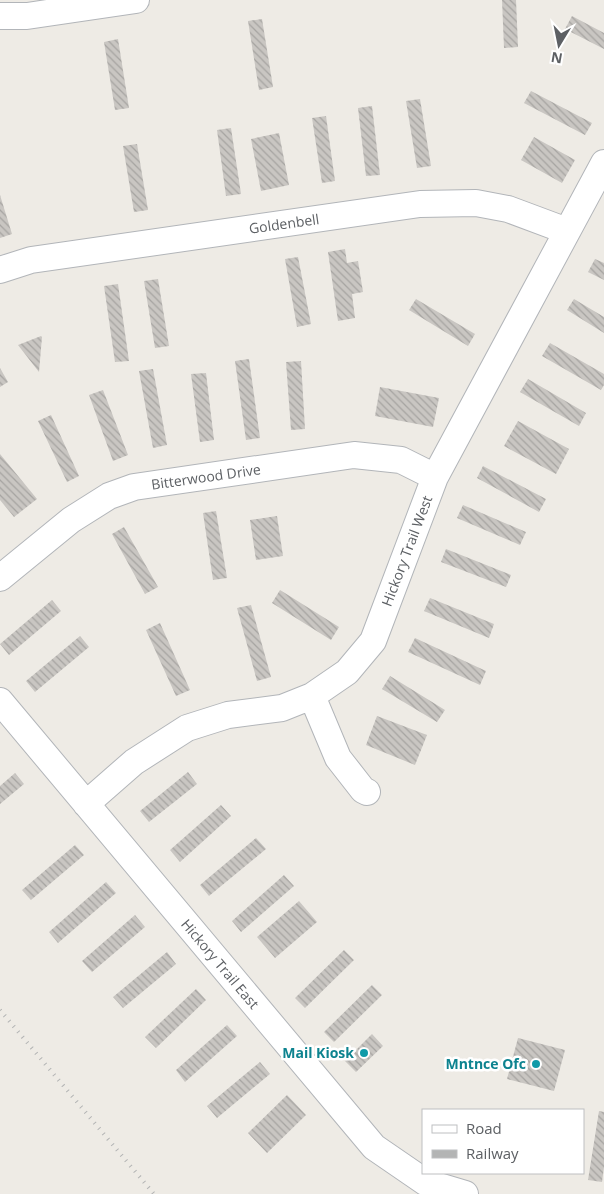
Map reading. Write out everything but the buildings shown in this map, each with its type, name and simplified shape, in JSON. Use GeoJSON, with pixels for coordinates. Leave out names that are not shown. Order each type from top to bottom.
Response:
{"type":"FeatureCollection","features":[{"type":"Feature","properties":{"kind":"street"},"geometry":{"type":"LineString","coordinates":[[0,16],[27,16],[136,0]]}},
{"type":"Feature","properties":{"kind":"street","name":"Hickory Trail West"},"geometry":{"type":"LineString","coordinates":[[86,804],[134,762],[187,728],[228,715],[282,708],[312,696],[347,672],[373,641],[435,477],[604,163]]}},
{"type":"Feature","properties":{"kind":"street","name":"Goldenbell"},"geometry":{"type":"LineString","coordinates":[[0,270],[31,260],[420,204],[476,203],[508,209],[567,232]]}},
{"type":"Feature","properties":{"kind":"street","name":"Bitterwood Drive"},"geometry":{"type":"LineString","coordinates":[[0,578],[70,520],[109,496],[134,487],[354,455],[401,460],[435,477]]}},
{"type":"Feature","properties":{"kind":"street"},"geometry":{"type":"LineString","coordinates":[[312,696],[338,758],[363,790],[367,792]]}},
{"type":"Feature","properties":{"kind":"street","name":"Hickory Trail East"},"geometry":{"type":"LineString","coordinates":[[0,701],[374,1147],[425,1182],[465,1194]]}},
{"type":"Feature","properties":{"kind":"railway"},"geometry":{"type":"LineString","coordinates":[[0,1010],[154,1194]]}},
{"type":"Feature","properties":{"kind":"place","name":"Mail Kiosk"},"geometry":{"type":"Point","coordinates":[364,1053]}},
{"type":"Feature","properties":{"kind":"place","name":"Mntnce Ofc"},"geometry":{"type":"Point","coordinates":[536,1064]}}]}
